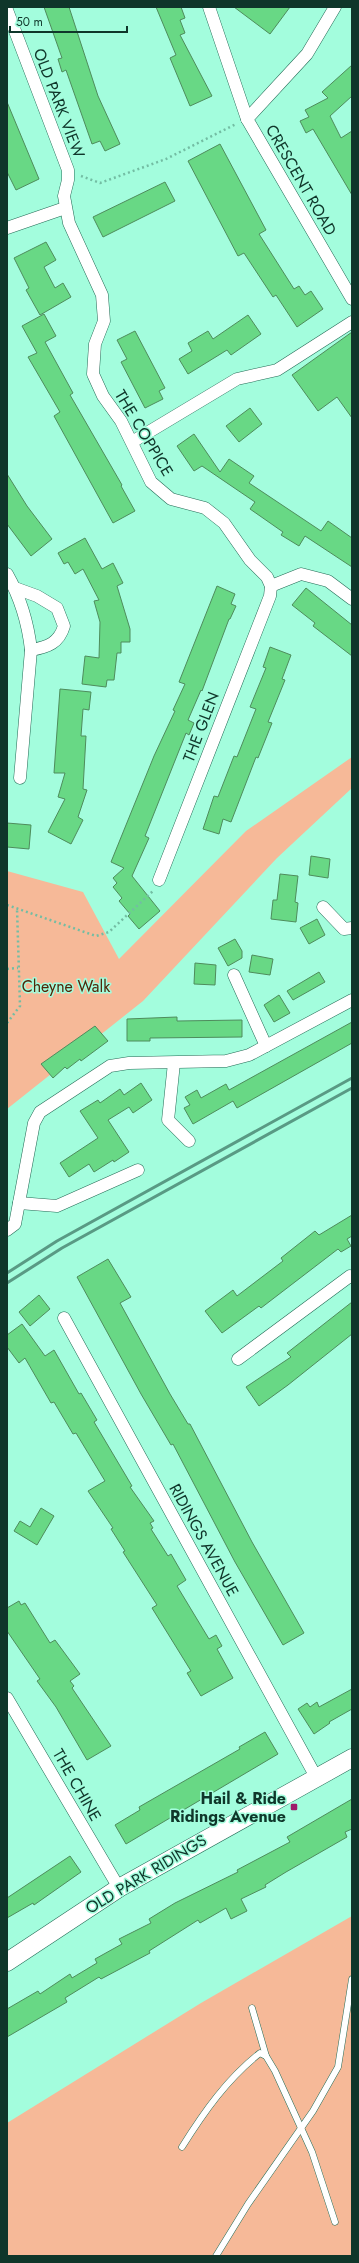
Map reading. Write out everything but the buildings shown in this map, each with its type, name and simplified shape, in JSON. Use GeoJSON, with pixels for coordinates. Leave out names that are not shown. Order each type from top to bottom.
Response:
{"type":"FeatureCollection","features":[{"type":"Feature","properties":{"kind":"street","name":"CRESCENT ROAD"},"geometry":{"type":"LineString","coordinates":[[209,7],[247,119],[352,299]]}},
{"type":"Feature","properties":{"kind":"street"},"geometry":{"type":"LineString","coordinates":[[247,119],[307,54],[335,7]]}},
{"type":"Feature","properties":{"kind":"street","name":"OLD PARK VIEW"},"geometry":{"type":"LineString","coordinates":[[7,10],[68,170],[68,180],[64,196],[68,223],[102,295],[104,321]]}},
{"type":"Feature","properties":{"kind":"street"},"geometry":{"type":"LineString","coordinates":[[7,228],[65,208]]}},
{"type":"Feature","properties":{"kind":"street","name":"THE COPPICE"},"geometry":{"type":"LineString","coordinates":[[104,321],[94,344],[94,374],[103,396],[121,421],[151,482],[171,499],[205,508],[224,523],[250,560],[266,577],[271,586]]}},
{"type":"Feature","properties":{"kind":"street"},"geometry":{"type":"LineString","coordinates":[[132,442],[236,379],[277,370],[352,322]]}},
{"type":"Feature","properties":{"kind":"street"},"geometry":{"type":"LineString","coordinates":[[7,574],[15,588],[29,630],[31,650],[20,778]]}},
{"type":"Feature","properties":{"kind":"street"},"geometry":{"type":"LineString","coordinates":[[271,586],[301,574],[328,581],[352,599]]}},
{"type":"Feature","properties":{"kind":"street","name":"THE GLEN"},"geometry":{"type":"LineString","coordinates":[[159,880],[270,596],[271,586]]}},
{"type":"Feature","properties":{"kind":"street"},"geometry":{"type":"LineString","coordinates":[[15,588],[37,596],[57,608],[64,626],[61,636],[47,648],[31,650]]}},
{"type":"Feature","properties":{"kind":"street"},"geometry":{"type":"LineString","coordinates":[[323,907],[344,929],[352,928]]}},
{"type":"Feature","properties":{"kind":"street"},"geometry":{"type":"LineString","coordinates":[[234,975],[266,1046]]}},
{"type":"Feature","properties":{"kind":"street"},"geometry":{"type":"LineString","coordinates":[[7,1230],[15,1224],[34,1123],[40,1112],[110,1066],[128,1063],[226,1061],[249,1055],[352,1000]]}},
{"type":"Feature","properties":{"kind":"street"},"geometry":{"type":"LineString","coordinates":[[174,1063],[168,1120],[189,1142]]}},
{"type":"Feature","properties":{"kind":"street"},"geometry":{"type":"LineString","coordinates":[[19,1204],[57,1206],[138,1170]]}},
{"type":"Feature","properties":{"kind":"street"},"geometry":{"type":"LineString","coordinates":[[238,1359],[350,1276],[352,1277]]}},
{"type":"Feature","properties":{"kind":"street","name":"RIDINGS AVENUE"},"geometry":{"type":"LineString","coordinates":[[64,1318],[316,1776]]}},
{"type":"Feature","properties":{"kind":"street","name":"THE CHINE"},"geometry":{"type":"LineString","coordinates":[[7,1698],[119,1888]]}},
{"type":"Feature","properties":{"kind":"street","name":"OLD PARK RIDINGS"},"geometry":{"type":"LineString","coordinates":[[7,1962],[119,1888],[316,1776],[352,1758]]}},
{"type":"Feature","properties":{"kind":"lane"},"geometry":{"type":"LineString","coordinates":[[216,2256],[248,2204],[300,2130],[338,2067],[352,1979]]}},
{"type":"Feature","properties":{"kind":"lane"},"geometry":{"type":"LineString","coordinates":[[252,2008],[266,2056],[282,2087],[300,2130],[312,2152],[334,2222]]}},
{"type":"Feature","properties":{"kind":"lane"},"geometry":{"type":"LineString","coordinates":[[182,2148],[213,2100],[230,2079],[260,2052],[266,2056]]}},
{"type":"Feature","properties":{"kind":"path"},"geometry":{"type":"LineString","coordinates":[[68,170],[100,183],[166,159],[247,119]]}},
{"type":"Feature","properties":{"kind":"path"},"geometry":{"type":"LineString","coordinates":[[7,905],[96,936],[109,932],[154,890],[159,880]]}},
{"type":"Feature","properties":{"kind":"path"},"geometry":{"type":"LineString","coordinates":[[7,1023],[20,1006],[17,908]]}},
{"type":"Feature","properties":{"kind":"path"},"geometry":{"type":"LineString","coordinates":[[7,969],[19,968]]}},
{"type":"Feature","properties":{"kind":"green space","name":"Cheyne Walk"},"geometry":{"type":"Polygon","coordinates":[[[352,757],[352,788],[277,858],[143,1001],[7,1109],[7,871],[83,892],[119,959],[246,831],[352,757]]]}},
{"type":"Feature","properties":{"kind":"green space"},"geometry":{"type":"Polygon","coordinates":[[[352,1916],[352,2256],[7,2256],[7,2123],[201,2003],[352,1916]]]}},
{"type":"Feature","properties":{"kind":"railway"},"geometry":{"type":"LineString","coordinates":[[7,1273],[57,1241],[352,1078]]}},
{"type":"Feature","properties":{"kind":"railway"},"geometry":{"type":"LineString","coordinates":[[7,1283],[62,1248],[352,1088]]}},
{"type":"Feature","properties":{"kind":"place","name":"Hail & Ride Ridings Avenue"},"geometry":{"type":"Point","coordinates":[294,1807]}}]}
